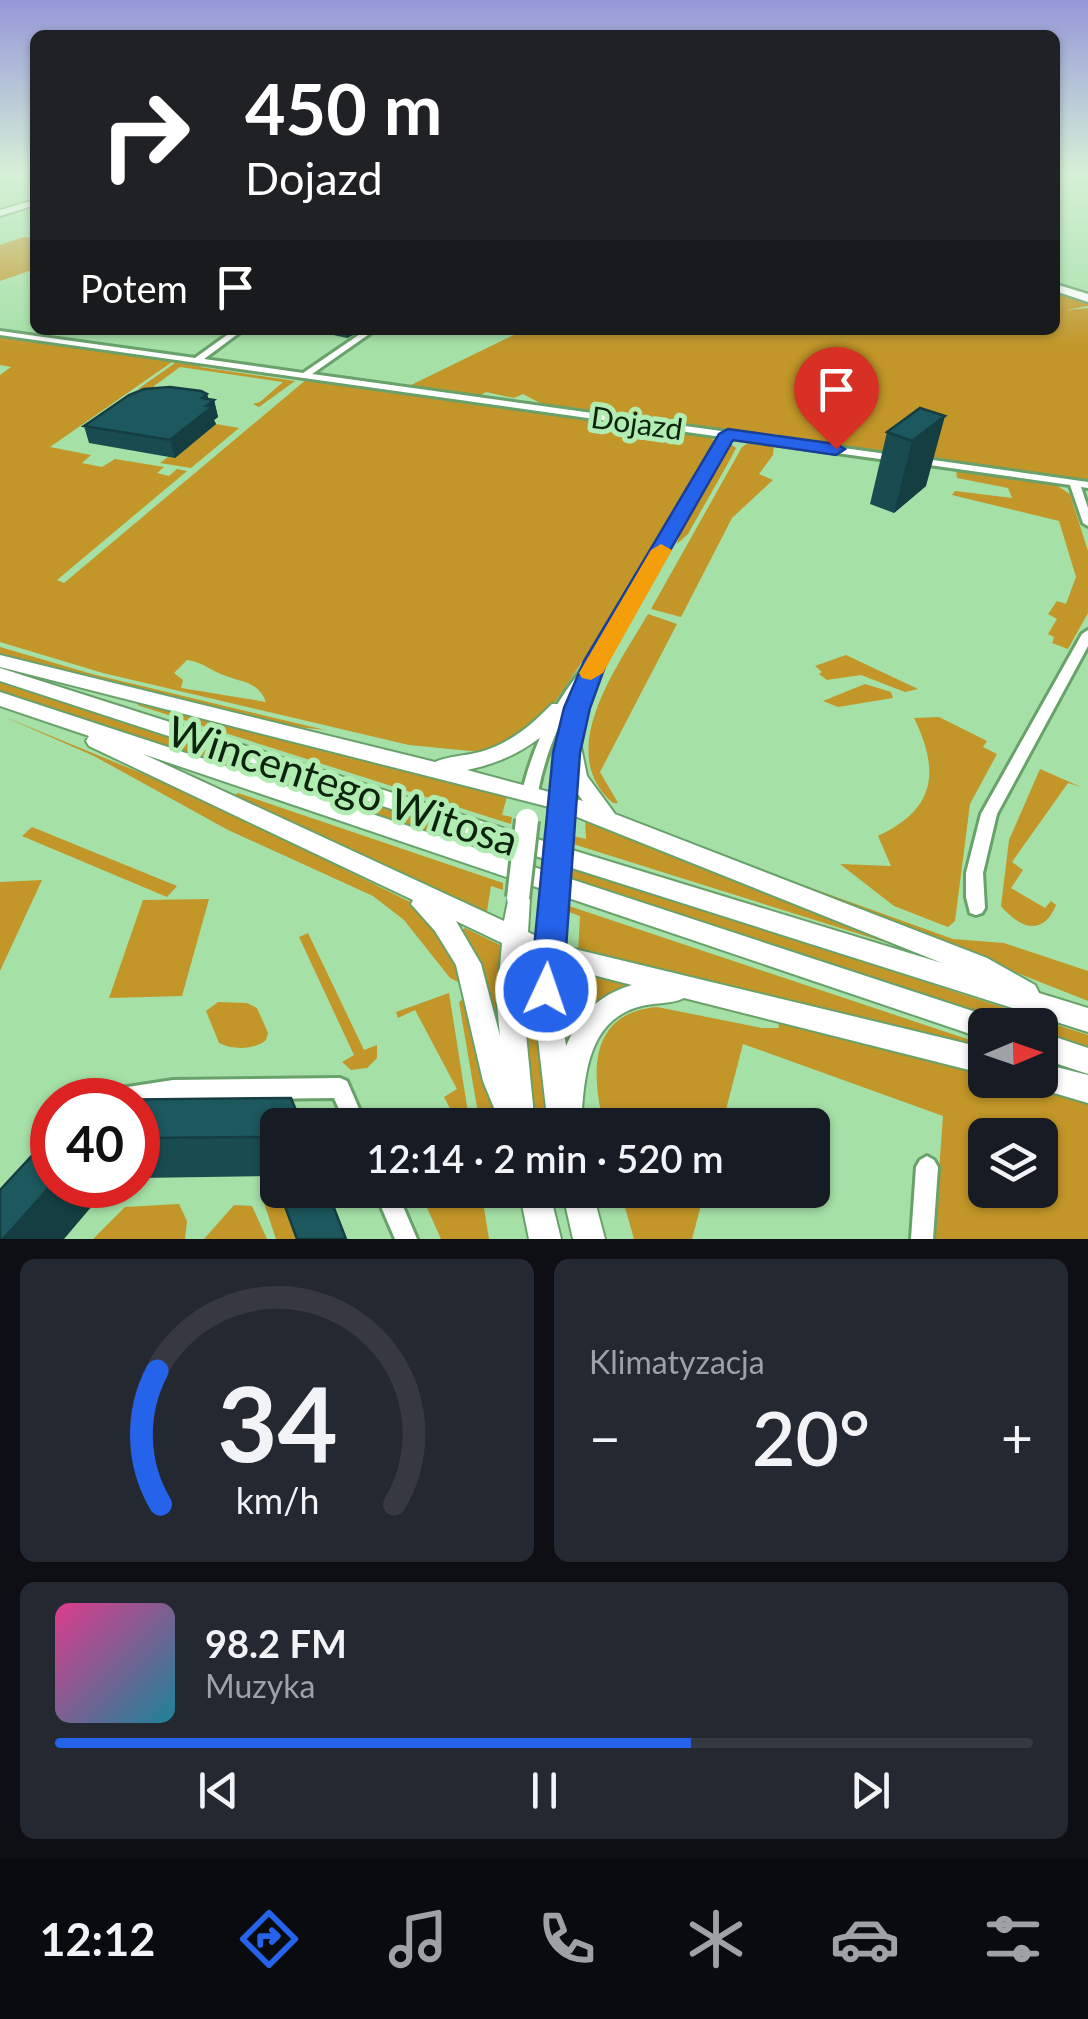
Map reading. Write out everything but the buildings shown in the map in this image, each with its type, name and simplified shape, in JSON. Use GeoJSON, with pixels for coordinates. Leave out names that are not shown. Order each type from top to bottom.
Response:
{"type":"FeatureCollection","features":[{"type":"Feature","properties":{"kind":"main road"},"geometry":{"type":"LineString","coordinates":[[1060,288],[1088,298]]}},
{"type":"Feature","properties":{"kind":"main road"},"geometry":{"type":"LineString","coordinates":[[0,661],[562,802],[978,966],[1053,1008]]}},
{"type":"Feature","properties":{"kind":"main road","name":"Wincentego Witosa"},"geometry":{"type":"LineString","coordinates":[[0,674],[540,849],[1053,1008]]}},
{"type":"Feature","properties":{"kind":"main road","name":"Wincentego Witosa"},"geometry":{"type":"LineString","coordinates":[[0,698],[968,1020]]}},
{"type":"Feature","properties":{"kind":"main road"},"geometry":{"type":"LineString","coordinates":[[28,709],[548,953],[968,1058]]}},
{"type":"Feature","properties":{"kind":"main road"},"geometry":{"type":"LineString","coordinates":[[426,766],[458,764],[509,751],[540,730],[560,709]]}},
{"type":"Feature","properties":{"kind":"main road"},"geometry":{"type":"LineString","coordinates":[[570,733],[571,756],[581,786],[604,814],[627,828]]}},
{"type":"Feature","properties":{"kind":"main road"},"geometry":{"type":"LineString","coordinates":[[517,1108],[510,1038],[514,939],[530,792]]}},
{"type":"Feature","properties":{"kind":"main road"},"geometry":{"type":"LineString","coordinates":[[530,792],[552,810],[558,830],[548,953],[549,1048],[561,1108]]}},
{"type":"Feature","properties":{"kind":"main road"},"geometry":{"type":"LineString","coordinates":[[371,872],[439,918],[467,954],[497,1082],[510,1108]]}},
{"type":"Feature","properties":{"kind":"main road"},"geometry":{"type":"LineString","coordinates":[[567,1108],[575,1051],[589,1024],[601,1012],[644,994],[697,992]]}},
{"type":"Feature","properties":{"kind":"main road","name":"Wincentego Witosa"},"geometry":{"type":"LineString","coordinates":[[1058,1010],[1088,1020]]}},
{"type":"Feature","properties":{"kind":"main road"},"geometry":{"type":"LineString","coordinates":[[1058,1051],[1088,1061]]}},
{"type":"Feature","properties":{"kind":"main road"},"geometry":{"type":"LineString","coordinates":[[1058,1081],[1088,1089]]}},
{"type":"Feature","properties":{"kind":"main road"},"geometry":{"type":"LineString","coordinates":[[538,1208],[545,1239]]}},
{"type":"Feature","properties":{"kind":"main road"},"geometry":{"type":"LineString","coordinates":[[581,1208],[588,1239]]}},
{"type":"Feature","properties":{"kind":"street","name":"Dojazd"},"geometry":{"type":"LineString","coordinates":[[0,333],[1088,484]]}},
{"type":"Feature","properties":{"kind":"street"},"geometry":{"type":"LineString","coordinates":[[197,360],[232,335]]}},
{"type":"Feature","properties":{"kind":"street"},"geometry":{"type":"LineString","coordinates":[[306,375],[364,335]]}},
{"type":"Feature","properties":{"kind":"street"},"geometry":{"type":"LineString","coordinates":[[530,792],[538,759],[560,709],[596,661],[728,434]]}},
{"type":"Feature","properties":{"kind":"street"},"geometry":{"type":"LineString","coordinates":[[1074,483],[1088,523]]}},
{"type":"Feature","properties":{"kind":"street"},"geometry":{"type":"LineString","coordinates":[[976,908],[973,896],[989,814],[1088,634]]}},
{"type":"Feature","properties":{"kind":"street"},"geometry":{"type":"LineString","coordinates":[[558,830],[570,733],[596,661]]}},
{"type":"Feature","properties":{"kind":"street"},"geometry":{"type":"LineString","coordinates":[[160,1091],[340,1088],[349,1108]]}},
{"type":"Feature","properties":{"kind":"street"},"geometry":{"type":"LineString","coordinates":[[922,1239],[927,1167]]}},
{"type":"Feature","properties":{"kind":"street"},"geometry":{"type":"LineString","coordinates":[[392,1208],[406,1239]]}},
{"type":"Feature","properties":{"kind":"shaded area"},"geometry":{"type":"Polygon","coordinates":[[[30,238],[30,271],[0,281],[0,245],[30,238]]]}},
{"type":"Feature","properties":{"kind":"shaded area"},"geometry":{"type":"Polygon","coordinates":[[[1060,291],[1088,301],[1088,306],[1067,310],[1088,308],[1088,480],[542,404],[523,394],[514,398],[486,392],[479,396],[409,386],[514,335],[1060,335],[1060,291]]]}},
{"type":"Feature","properties":{"kind":"shaded area"},"geometry":{"type":"Polygon","coordinates":[[[0,335],[204,363],[200,367],[295,381],[259,407],[253,404],[283,382],[180,367],[155,389],[138,389],[175,363],[172,362],[50,447],[91,455],[82,463],[102,467],[115,459],[164,467],[157,473],[169,476],[177,469],[187,471],[57,580],[64,583],[307,379],[702,433],[719,443],[628,594],[544,718],[491,753],[409,745],[103,673],[0,642],[0,375],[11,367],[0,365],[0,335]],[[187,660],[174,673],[183,680],[181,688],[266,702],[250,684],[187,660]]]}},
{"type":"Feature","properties":{"kind":"shaded area"},"geometry":{"type":"Polygon","coordinates":[[[216,424],[239,428],[191,468],[160,463],[168,457],[175,458],[216,424]]]}},
{"type":"Feature","properties":{"kind":"shaded area"},"geometry":{"type":"Polygon","coordinates":[[[753,440],[774,443],[773,455],[759,474],[773,480],[732,518],[681,617],[651,609],[742,447],[753,440]]]}},
{"type":"Feature","properties":{"kind":"shaded area"},"geometry":{"type":"Polygon","coordinates":[[[731,444],[736,448],[731,458],[688,534],[677,544],[681,527],[731,444]]]}},
{"type":"Feature","properties":{"kind":"shaded area"},"geometry":{"type":"Polygon","coordinates":[[[956,470],[1056,485],[1070,494],[1088,551],[1088,613],[1068,649],[1052,643],[1054,637],[1048,634],[1057,619],[1048,614],[1057,601],[1066,604],[1076,577],[1059,521],[952,495],[955,491],[1012,498],[1008,488],[957,478],[956,470]]]}},
{"type":"Feature","properties":{"kind":"shaded area"},"geometry":{"type":"Polygon","coordinates":[[[648,614],[677,624],[600,772],[618,803],[613,803],[596,782],[589,759],[590,734],[608,683],[648,614]]]}},
{"type":"Feature","properties":{"kind":"shaded area"},"geometry":{"type":"Polygon","coordinates":[[[0,647],[92,674],[325,730],[280,725],[0,658],[0,647]]]}},
{"type":"Feature","properties":{"kind":"shaded area"},"geometry":{"type":"Polygon","coordinates":[[[846,655],[918,689],[905,692],[861,675],[827,680],[819,674],[822,672],[815,666],[846,655]]]}},
{"type":"Feature","properties":{"kind":"shaded area"},"geometry":{"type":"Polygon","coordinates":[[[0,681],[508,847],[507,859],[0,691],[0,681]]]}},
{"type":"Feature","properties":{"kind":"shaded area"},"geometry":{"type":"Polygon","coordinates":[[[865,684],[891,692],[893,698],[838,707],[823,701],[865,684]]]}},
{"type":"Feature","properties":{"kind":"shaded area"},"geometry":{"type":"Polygon","coordinates":[[[137,705],[508,793],[502,815],[512,817],[511,824],[137,705]]]}},
{"type":"Feature","properties":{"kind":"shaded area"},"geometry":{"type":"Polygon","coordinates":[[[0,715],[197,796],[414,904],[426,912],[469,980],[460,983],[450,978],[404,920],[373,896],[228,830],[94,756],[0,715]]]}},
{"type":"Feature","properties":{"kind":"shaded area"},"geometry":{"type":"Polygon","coordinates":[[[939,717],[987,741],[983,747],[997,754],[970,804],[955,921],[948,927],[894,906],[840,864],[891,866],[878,836],[912,814],[927,787],[928,755],[914,718],[939,717]]]}},
{"type":"Feature","properties":{"kind":"shaded area"},"geometry":{"type":"Polygon","coordinates":[[[1040,769],[1081,787],[1068,783],[1012,862],[1023,870],[1011,888],[1045,908],[1051,901],[1056,905],[1044,922],[1030,926],[1001,906],[1009,840],[1040,769]]]}},
{"type":"Feature","properties":{"kind":"shaded area"},"geometry":{"type":"Polygon","coordinates":[[[238,793],[503,883],[503,890],[491,886],[486,917],[233,796],[238,793]]]}},
{"type":"Feature","properties":{"kind":"shaded area"},"geometry":{"type":"Polygon","coordinates":[[[585,818],[904,948],[573,844],[573,836],[586,839],[585,818]]]}},
{"type":"Feature","properties":{"kind":"shaded area"},"geometry":{"type":"Polygon","coordinates":[[[32,827],[177,886],[167,897],[22,836],[32,827]]]}},
{"type":"Feature","properties":{"kind":"shaded area"},"geometry":{"type":"Polygon","coordinates":[[[728,858],[953,939],[1004,943],[1088,971],[1088,1001],[728,858]]]}},
{"type":"Feature","properties":{"kind":"shaded area"},"geometry":{"type":"Polygon","coordinates":[[[571,867],[1005,1008],[968,1011],[571,880],[571,867]]]}},
{"type":"Feature","properties":{"kind":"shaded area"},"geometry":{"type":"Polygon","coordinates":[[[42,880],[0,971],[0,882],[42,880]]]}},
{"type":"Feature","properties":{"kind":"shaded area"},"geometry":{"type":"Polygon","coordinates":[[[209,899],[182,996],[109,998],[143,900],[209,899]]]}},
{"type":"Feature","properties":{"kind":"shaded area"},"geometry":{"type":"Polygon","coordinates":[[[569,906],[968,1039],[968,1047],[578,953],[580,916],[569,912],[569,906]]]}},
{"type":"Feature","properties":{"kind":"shaded area"},"geometry":{"type":"Polygon","coordinates":[[[462,930],[504,947],[501,1049],[479,964],[462,930]]]}},
{"type":"Feature","properties":{"kind":"shaded area"},"geometry":{"type":"Polygon","coordinates":[[[308,933],[364,1050],[377,1045],[377,1058],[367,1068],[351,1070],[342,1062],[354,1055],[299,937],[308,933]]]}},
{"type":"Feature","properties":{"kind":"shaded area"},"geometry":{"type":"Polygon","coordinates":[[[558,967],[629,986],[589,1013],[563,1055],[558,967]]]}},
{"type":"Feature","properties":{"kind":"shaded area"},"geometry":{"type":"Polygon","coordinates":[[[523,975],[537,981],[540,1065],[547,1108],[530,1108],[521,1049],[523,975]]]}},
{"type":"Feature","properties":{"kind":"shaded area"},"geometry":{"type":"Polygon","coordinates":[[[472,992],[495,1108],[477,1108],[459,1002],[472,992]]]}},
{"type":"Feature","properties":{"kind":"shaded area"},"geometry":{"type":"Polygon","coordinates":[[[449,993],[467,1108],[450,1108],[444,1097],[457,1089],[415,1010],[398,1018],[396,1012],[449,993]]]}},
{"type":"Feature","properties":{"kind":"shaded area"},"geometry":{"type":"Polygon","coordinates":[[[218,1002],[247,1003],[257,1008],[268,1033],[266,1040],[243,1048],[219,1043],[206,1011],[218,1002]]]}},
{"type":"Feature","properties":{"kind":"shaded area"},"geometry":{"type":"Polygon","coordinates":[[[657,1007],[762,1028],[779,1028],[778,1021],[968,1067],[968,1098],[1058,1098],[1058,1089],[1088,1097],[1088,1239],[934,1239],[943,1116],[743,1044],[726,1108],[600,1108],[597,1086],[600,1049],[606,1034],[634,1012],[657,1007]]]}},
{"type":"Feature","properties":{"kind":"shaded area"},"geometry":{"type":"Polygon","coordinates":[[[1058,1025],[1088,1035],[1088,1050],[1058,1040],[1058,1025]]]}},
{"type":"Feature","properties":{"kind":"shaded area"},"geometry":{"type":"Polygon","coordinates":[[[179,1204],[187,1221],[185,1239],[93,1239],[124,1208],[179,1204]]]}},
{"type":"Feature","properties":{"kind":"shaded area"},"geometry":{"type":"Polygon","coordinates":[[[234,1205],[252,1206],[267,1239],[204,1239],[234,1205]]]}},
{"type":"Feature","properties":{"kind":"shaded area"},"geometry":{"type":"Polygon","coordinates":[[[266,1208],[285,1208],[297,1239],[276,1239],[266,1208]]]}},
{"type":"Feature","properties":{"kind":"shaded area"},"geometry":{"type":"Polygon","coordinates":[[[427,1208],[484,1208],[489,1239],[441,1239],[427,1208]]]}},
{"type":"Feature","properties":{"kind":"shaded area"},"geometry":{"type":"Polygon","coordinates":[[[625,1208],[700,1208],[692,1239],[634,1239],[625,1208]]]}},
{"type":"Feature","properties":{"kind":"slow traffic"},"geometry":{"type":"LineString","coordinates":[[591,673],[661,550]]}},
{"type":"Feature","properties":{"kind":"route"},"geometry":{"type":"LineString","coordinates":[[546,990],[566,753],[577,708],[596,661],[728,434],[836,449]]}}]}
